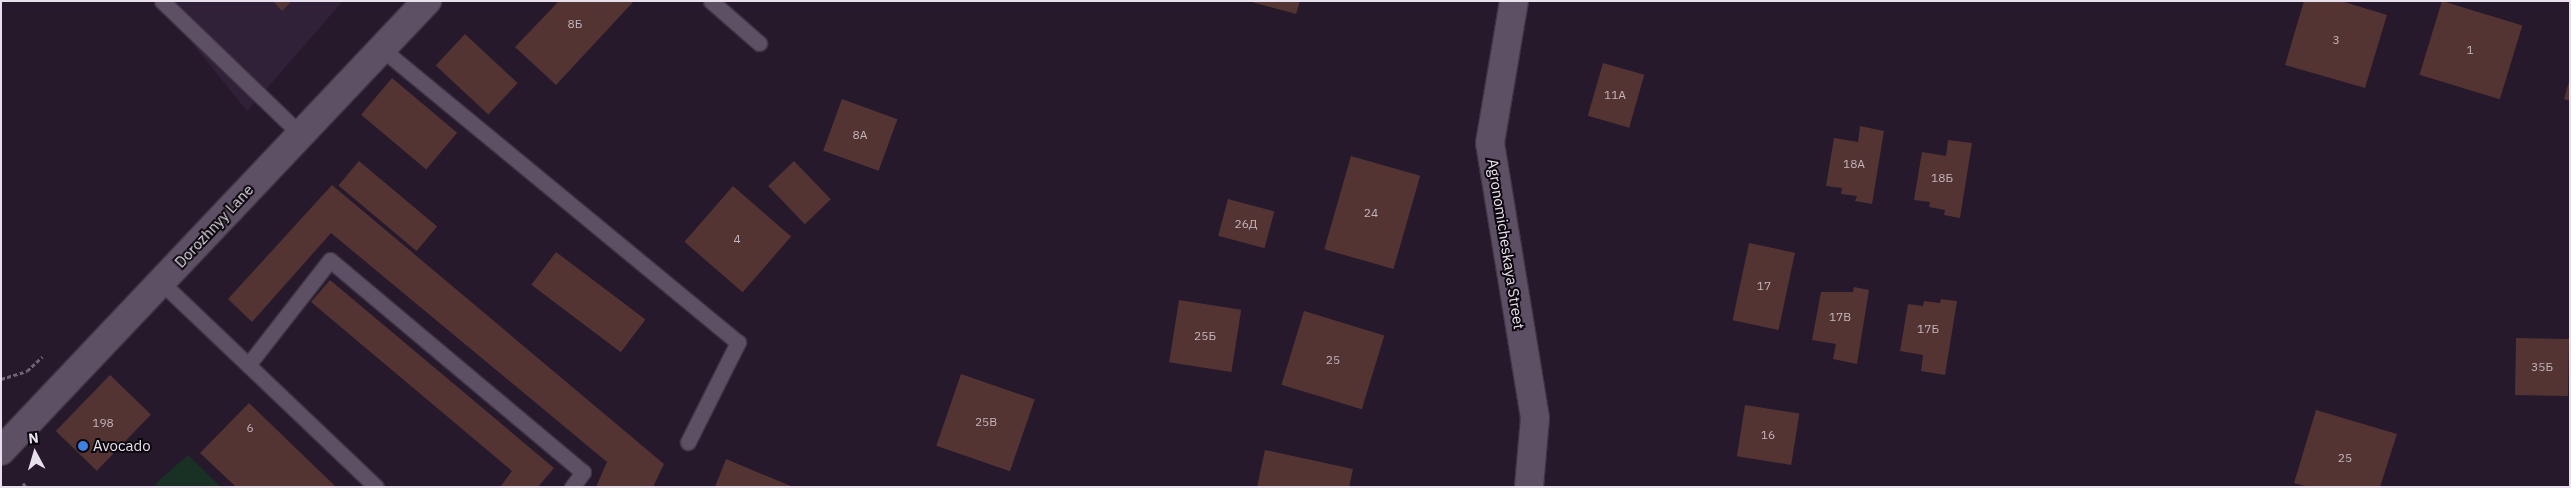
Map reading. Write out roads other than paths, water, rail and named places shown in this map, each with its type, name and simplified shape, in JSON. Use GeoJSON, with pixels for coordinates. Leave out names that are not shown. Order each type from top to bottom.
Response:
{"type":"FeatureCollection","features":[{"type":"Feature","properties":{"kind":"street","name":"Dorozhnyy Lane"},"geometry":{"type":"LineString","coordinates":[[1,451],[428,1]]}},
{"type":"Feature","properties":{"kind":"street","name":"Agronomicheskaya Street"},"geometry":{"type":"LineString","coordinates":[[1514,1],[1490,143],[1535,418],[1529,487]]}},
{"type":"Feature","properties":{"kind":"lane"},"geometry":{"type":"LineString","coordinates":[[162,1],[300,134]]}},
{"type":"Feature","properties":{"kind":"lane"},"geometry":{"type":"LineString","coordinates":[[711,1],[759,42]]}},
{"type":"Feature","properties":{"kind":"lane"},"geometry":{"type":"LineString","coordinates":[[382,49],[738,342],[688,442]]}},
{"type":"Feature","properties":{"kind":"lane"},"geometry":{"type":"LineString","coordinates":[[248,365],[330,260],[583,472],[572,487]]}},
{"type":"Feature","properties":{"kind":"lane"},"geometry":{"type":"LineString","coordinates":[[161,282],[376,487]]}},
{"type":"Feature","properties":{"kind":"place","name":"Avocado"},"geometry":{"type":"Point","coordinates":[83,446]}}]}
